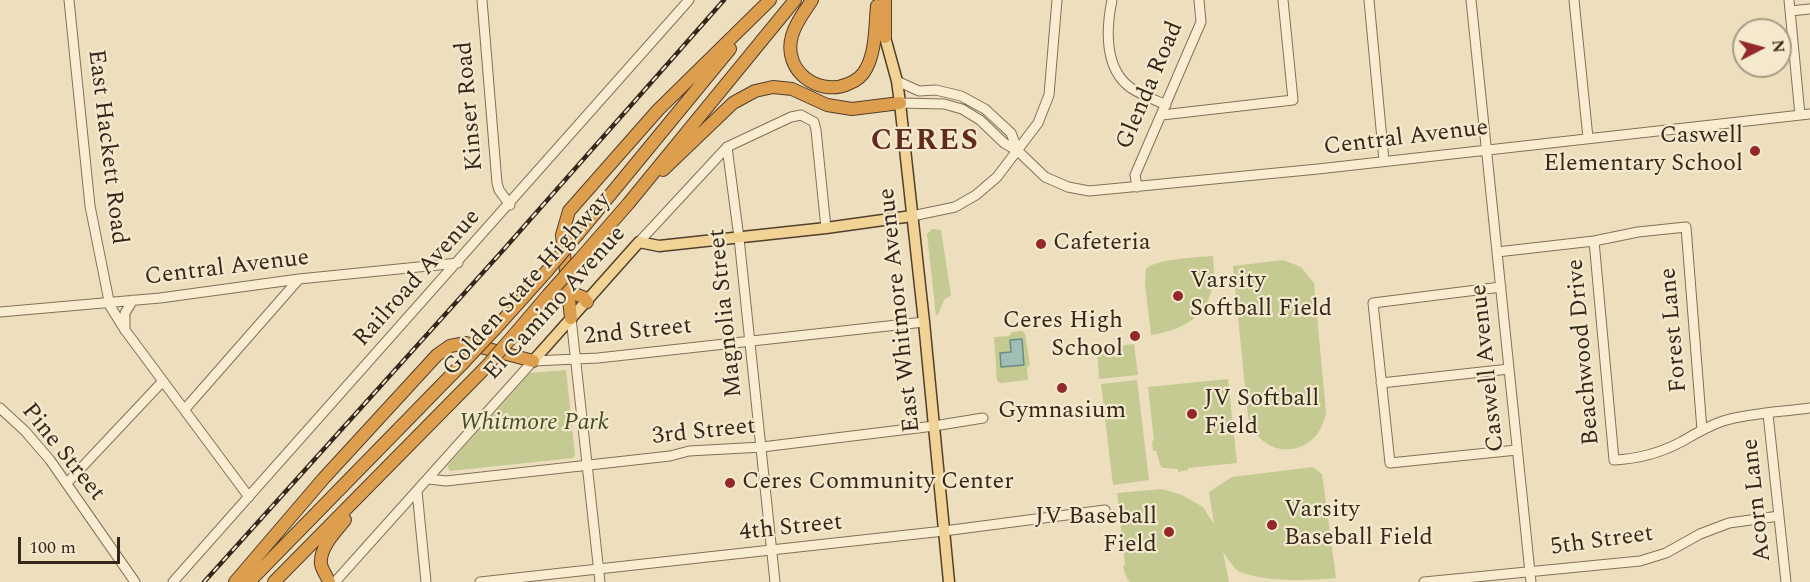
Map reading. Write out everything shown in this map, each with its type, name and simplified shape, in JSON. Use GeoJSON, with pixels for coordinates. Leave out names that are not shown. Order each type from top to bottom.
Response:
{"type":"FeatureCollection","features":[{"type":"Feature","properties":{"kind":"highway","name":"Golden State Highway"},"geometry":{"type":"LineString","coordinates":[[249,582],[464,362],[547,271],[770,0]]}},
{"type":"Feature","properties":{"kind":"highway"},"geometry":{"type":"LineString","coordinates":[[571,318],[561,235],[569,211],[658,110],[770,0]]}},
{"type":"Feature","properties":{"kind":"highway","name":"Golden State Highway"},"geometry":{"type":"LineString","coordinates":[[274,582],[485,368],[628,204],[795,0]]}},
{"type":"Feature","properties":{"kind":"highway"},"geometry":{"type":"LineString","coordinates":[[812,0],[792,34],[790,51],[792,61],[801,75],[819,86],[831,88],[855,81],[867,68],[880,2]]}},
{"type":"Feature","properties":{"kind":"highway"},"geometry":{"type":"LineString","coordinates":[[880,2],[885,37]]}},
{"type":"Feature","properties":{"kind":"highway"},"geometry":{"type":"LineString","coordinates":[[628,204],[733,103],[755,91],[772,87],[792,89],[827,105],[852,109],[900,103]]}},
{"type":"Feature","properties":{"kind":"highway"},"geometry":{"type":"LineString","coordinates":[[567,291],[583,297],[587,302]]}},
{"type":"Feature","properties":{"kind":"highway"},"geometry":{"type":"LineString","coordinates":[[235,582],[324,478],[444,349],[458,343],[466,343],[533,361]]}},
{"type":"Feature","properties":{"kind":"highway"},"geometry":{"type":"LineString","coordinates":[[329,582],[321,564],[325,548],[335,532],[387,468]]}},
{"type":"Feature","properties":{"kind":"main road","name":"East Whitmore Avenue"},"geometry":{"type":"LineString","coordinates":[[885,37],[897,81],[900,103],[949,582]]}},
{"type":"Feature","properties":{"kind":"main road"},"geometry":{"type":"LineString","coordinates":[[639,242],[658,246],[826,228],[912,216]]}},
{"type":"Feature","properties":{"kind":"main road","name":"El Camino Avenue"},"geometry":{"type":"LineString","coordinates":[[533,361],[639,242]]}},
{"type":"Feature","properties":{"kind":"street","name":"East Hackett Road"},"geometry":{"type":"LineString","coordinates":[[69,0],[88,194],[109,302],[125,330],[249,497]]}},
{"type":"Feature","properties":{"kind":"street","name":"Kinser Road"},"geometry":{"type":"LineString","coordinates":[[482,0],[497,183],[499,190],[510,205]]}},
{"type":"Feature","properties":{"kind":"street","name":"Railroad Avenue"},"geometry":{"type":"LineString","coordinates":[[173,582],[510,205],[552,153],[689,0]]}},
{"type":"Feature","properties":{"kind":"street"},"geometry":{"type":"LineString","coordinates":[[912,216],[942,211],[966,202],[997,177],[1038,123],[1049,95],[1057,0]]}},
{"type":"Feature","properties":{"kind":"street"},"geometry":{"type":"LineString","coordinates":[[1112,0],[1108,32],[1114,68],[1130,87],[1166,105]]}},
{"type":"Feature","properties":{"kind":"street","name":"Glenda Road"},"geometry":{"type":"LineString","coordinates":[[1137,187],[1135,175],[1201,22],[1198,0]]}},
{"type":"Feature","properties":{"kind":"street"},"geometry":{"type":"LineString","coordinates":[[1162,115],[1293,100],[1283,0]]}},
{"type":"Feature","properties":{"kind":"street"},"geometry":{"type":"LineString","coordinates":[[1369,0],[1384,161]]}},
{"type":"Feature","properties":{"kind":"street","name":"Caswell Avenue"},"geometry":{"type":"LineString","coordinates":[[1471,0],[1531,582]]}},
{"type":"Feature","properties":{"kind":"street"},"geometry":{"type":"LineString","coordinates":[[1574,0],[1588,138]]}},
{"type":"Feature","properties":{"kind":"street"},"geometry":{"type":"LineString","coordinates":[[1789,0],[1800,115]]}},
{"type":"Feature","properties":{"kind":"street"},"geometry":{"type":"LineString","coordinates":[[1790,11],[1810,9]]}},
{"type":"Feature","properties":{"kind":"street"},"geometry":{"type":"LineString","coordinates":[[897,81],[919,91],[936,90],[961,96],[985,109],[1011,133],[1018,152]]}},
{"type":"Feature","properties":{"kind":"street"},"geometry":{"type":"LineString","coordinates":[[900,103],[944,104],[962,109],[980,120],[1004,143],[1018,152]]}},
{"type":"Feature","properties":{"kind":"street","name":"Central Avenue"},"geometry":{"type":"LineString","coordinates":[[1018,152],[1045,177],[1068,187],[1089,191],[1810,114]]}},
{"type":"Feature","properties":{"kind":"street","name":"El Camino Avenue"},"geometry":{"type":"LineString","coordinates":[[639,242],[727,147],[791,117],[801,115],[813,122],[816,132],[826,228]]}},
{"type":"Feature","properties":{"kind":"street","name":"Magnolia Street"},"geometry":{"type":"LineString","coordinates":[[727,147],[776,582]]}},
{"type":"Feature","properties":{"kind":"street","name":"Forest Lane"},"geometry":{"type":"LineString","coordinates":[[1594,241],[1638,232],[1686,227],[1702,429]]}},
{"type":"Feature","properties":{"kind":"street"},"geometry":{"type":"LineString","coordinates":[[1497,252],[1594,241]]}},
{"type":"Feature","properties":{"kind":"street","name":"Beachwood Drive"},"geometry":{"type":"LineString","coordinates":[[1594,241],[1614,460],[1649,455],[1673,446],[1702,429]]}},
{"type":"Feature","properties":{"kind":"street","name":"Central Avenue"},"geometry":{"type":"LineString","coordinates":[[0,312],[133,300],[299,279],[458,263]]}},
{"type":"Feature","properties":{"kind":"street"},"geometry":{"type":"LineString","coordinates":[[185,409],[299,279]]}},
{"type":"Feature","properties":{"kind":"street"},"geometry":{"type":"LineString","coordinates":[[1501,287],[1373,303],[1390,463],[1517,450]]}},
{"type":"Feature","properties":{"kind":"street"},"geometry":{"type":"LineString","coordinates":[[125,330],[125,313],[133,300]]}},
{"type":"Feature","properties":{"kind":"street"},"geometry":{"type":"LineString","coordinates":[[571,318],[600,582]]}},
{"type":"Feature","properties":{"kind":"street","name":"2nd Street"},"geometry":{"type":"LineString","coordinates":[[533,361],[576,359],[924,322]]}},
{"type":"Feature","properties":{"kind":"street","name":"El Camino Avenue"},"geometry":{"type":"LineString","coordinates":[[335,582],[533,361]]}},
{"type":"Feature","properties":{"kind":"street"},"geometry":{"type":"LineString","coordinates":[[1381,383],[1509,369]]}},
{"type":"Feature","properties":{"kind":"street"},"geometry":{"type":"LineString","coordinates":[[67,483],[163,381]]}},
{"type":"Feature","properties":{"kind":"street","name":"Pine Street"},"geometry":{"type":"LineString","coordinates":[[0,408],[38,446],[67,483],[135,582]]}},
{"type":"Feature","properties":{"kind":"street"},"geometry":{"type":"LineString","coordinates":[[1702,429],[1739,417],[1810,408]]}},
{"type":"Feature","properties":{"kind":"street","name":"Acorn Lane"},"geometry":{"type":"LineString","coordinates":[[1768,414],[1786,582]]}},
{"type":"Feature","properties":{"kind":"street","name":"3rd Street"},"geometry":{"type":"LineString","coordinates":[[429,479],[446,481],[670,456],[689,451],[762,447],[983,418]]}},
{"type":"Feature","properties":{"kind":"street"},"geometry":{"type":"LineString","coordinates":[[417,491],[426,582]]}},
{"type":"Feature","properties":{"kind":"street","name":"4th Street"},"geometry":{"type":"LineString","coordinates":[[480,582],[944,531],[1105,510]]}},
{"type":"Feature","properties":{"kind":"street","name":"5th Street"},"geometry":{"type":"LineString","coordinates":[[1424,582],[1640,561],[1666,553],[1700,534],[1729,523],[1779,516]]}},
{"type":"Feature","properties":{"kind":"green space"},"geometry":{"type":"Polygon","coordinates":[[[932,229],[941,230],[951,295],[944,300],[936,316],[927,234],[932,229]]]}},
{"type":"Feature","properties":{"kind":"green space","name":"Varsity Softball Field"},"geometry":{"type":"Polygon","coordinates":[[[1213,256],[1212,287],[1202,310],[1181,326],[1151,335],[1145,284],[1146,269],[1167,261],[1213,256]]]}},
{"type":"Feature","properties":{"kind":"green space"},"geometry":{"type":"Polygon","coordinates":[[[1283,260],[1301,267],[1314,283],[1326,412],[1321,428],[1313,439],[1302,446],[1289,449],[1277,448],[1265,442],[1255,432],[1248,417],[1233,266],[1283,260]]]}},
{"type":"Feature","properties":{"kind":"green space"},"geometry":{"type":"Polygon","coordinates":[[[1022,331],[1025,334],[1030,364],[1027,368],[1028,380],[1001,383],[997,381],[994,337],[1009,336],[1012,332],[1022,331]]]}},
{"type":"Feature","properties":{"kind":"green space"},"geometry":{"type":"Polygon","coordinates":[[[1134,344],[1138,375],[1099,379],[1097,349],[1134,344]]]}},
{"type":"Feature","properties":{"kind":"green space","name":"Whitmore Park"},"geometry":{"type":"Polygon","coordinates":[[[566,370],[575,455],[573,458],[450,471],[447,466],[530,373],[566,370]]]}},
{"type":"Feature","properties":{"kind":"green space","name":"JV Softball Field"},"geometry":{"type":"Polygon","coordinates":[[[1228,379],[1237,463],[1188,468],[1188,470],[1178,472],[1178,469],[1161,467],[1156,451],[1153,451],[1152,441],[1154,440],[1148,387],[1228,379]]]}},
{"type":"Feature","properties":{"kind":"green space"},"geometry":{"type":"Polygon","coordinates":[[[1137,380],[1149,480],[1113,485],[1101,384],[1137,380]]]}},
{"type":"Feature","properties":{"kind":"green space"},"geometry":{"type":"Polygon","coordinates":[[[1313,467],[1322,474],[1336,578],[1285,580],[1248,575],[1238,571],[1223,552],[1229,582],[1130,582],[1127,579],[1123,565],[1125,565],[1117,493],[1162,489],[1182,495],[1203,507],[1214,524],[1209,492],[1232,477],[1313,467]]]}},
{"type":"Feature","properties":{"kind":"water"},"geometry":{"type":"Polygon","coordinates":[[[1022,339],[1024,365],[1001,367],[1000,353],[1011,352],[1010,340],[1022,339]]]}},
{"type":"Feature","properties":{"kind":"railway"},"geometry":{"type":"LineString","coordinates":[[204,582],[505,248],[724,0]]}},
{"type":"Feature","properties":{"kind":"place","name":"Caswell Elementary School"},"geometry":{"type":"Point","coordinates":[1755,151]}},
{"type":"Feature","properties":{"kind":"place","name":"Cafeteria"},"geometry":{"type":"Point","coordinates":[1041,244]}},
{"type":"Feature","properties":{"kind":"place","name":"Varsity Softball Field"},"geometry":{"type":"Point","coordinates":[1178,296]}},
{"type":"Feature","properties":{"kind":"place","name":"Ceres High School"},"geometry":{"type":"Point","coordinates":[1135,336]}},
{"type":"Feature","properties":{"kind":"place","name":"Gymnasium"},"geometry":{"type":"Point","coordinates":[1062,388]}},
{"type":"Feature","properties":{"kind":"place","name":"JV Softball Field"},"geometry":{"type":"Point","coordinates":[1192,414]}},
{"type":"Feature","properties":{"kind":"place","name":"Ceres Community Center"},"geometry":{"type":"Point","coordinates":[730,483]}},
{"type":"Feature","properties":{"kind":"place","name":"Varsity Baseball Field"},"geometry":{"type":"Point","coordinates":[1272,525]}},
{"type":"Feature","properties":{"kind":"place","name":"JV Baseball Field"},"geometry":{"type":"Point","coordinates":[1169,532]}},
{"type":"Feature","properties":{"kind":"district","name":"CERES"},"geometry":{"type":"Point","coordinates":[925,143]}}]}
